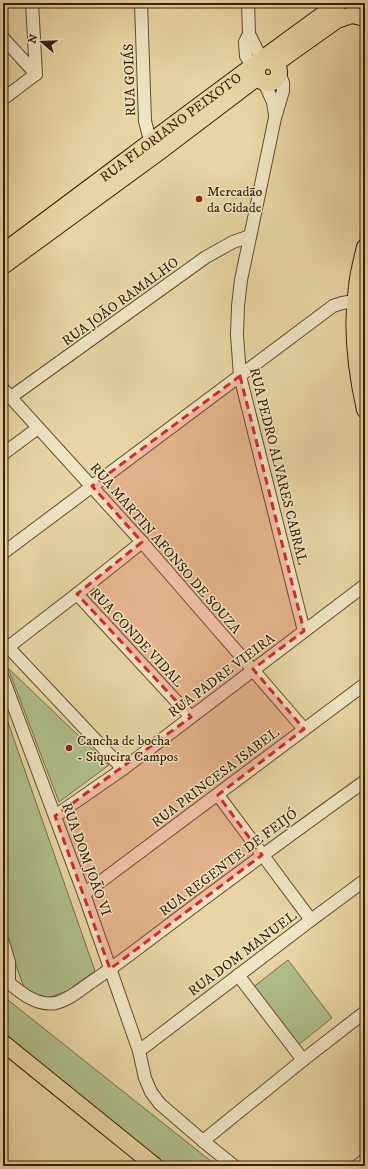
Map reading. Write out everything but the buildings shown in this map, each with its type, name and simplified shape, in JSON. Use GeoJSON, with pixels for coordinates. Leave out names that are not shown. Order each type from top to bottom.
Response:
{"type":"FeatureCollection","features":[{"type":"Feature","properties":{"kind":"main road","name":"RUA FLORIANO PEIXOTO"},"geometry":{"type":"LineString","coordinates":[[265,69],[339,3]]}},
{"type":"Feature","properties":{"kind":"main road","name":"RUA FLORIANO PEIXOTO"},"geometry":{"type":"LineString","coordinates":[[3,252],[337,20],[356,12]]}},
{"type":"Feature","properties":{"kind":"main road","name":"RUA FLORIANO PEIXOTO"},"geometry":{"type":"LineString","coordinates":[[3,266],[156,147]]}},
{"type":"Feature","properties":{"kind":"main road"},"geometry":{"type":"LineString","coordinates":[[365,247],[357,285],[354,326],[356,351],[365,410]]}},
{"type":"Feature","properties":{"kind":"main road"},"geometry":{"type":"LineString","coordinates":[[3,1043],[155,1166]]}},
{"type":"Feature","properties":{"kind":"street"},"geometry":{"type":"LineString","coordinates":[[32,3],[36,74]]}},
{"type":"Feature","properties":{"kind":"street","name":"RUA GOIÁS"},"geometry":{"type":"LineString","coordinates":[[141,3],[145,121],[148,133],[156,147]]}},
{"type":"Feature","properties":{"kind":"street"},"geometry":{"type":"LineString","coordinates":[[248,3],[249,34],[265,69]]}},
{"type":"Feature","properties":{"kind":"street"},"geometry":{"type":"LineString","coordinates":[[3,38],[36,74]]}},
{"type":"Feature","properties":{"kind":"street","name":"RUA PEDRO ALVARES CABRAL"},"geometry":{"type":"LineString","coordinates":[[265,69],[273,102],[275,118]]}},
{"type":"Feature","properties":{"kind":"street","name":"RUA PEDRO ALVARES CABRAL"},"geometry":{"type":"LineString","coordinates":[[265,69],[283,83],[284,91],[275,118],[241,280],[237,335],[240,376],[304,631]]}},
{"type":"Feature","properties":{"kind":"street"},"geometry":{"type":"LineString","coordinates":[[3,99],[36,74]]}},
{"type":"Feature","properties":{"kind":"street","name":"RUA JOÃO RAMALHO"},"geometry":{"type":"LineString","coordinates":[[7,393],[206,257],[219,249],[250,236]]}},
{"type":"Feature","properties":{"kind":"street"},"geometry":{"type":"LineString","coordinates":[[3,553],[334,306],[355,301]]}},
{"type":"Feature","properties":{"kind":"street","name":"RUA MARTIN AFONSO DE SOUZA"},"geometry":{"type":"LineString","coordinates":[[7,393],[142,542],[304,729]]}},
{"type":"Feature","properties":{"kind":"street"},"geometry":{"type":"LineString","coordinates":[[3,454],[38,428]]}},
{"type":"Feature","properties":{"kind":"street"},"geometry":{"type":"LineString","coordinates":[[123,769],[5,649],[142,542]]}},
{"type":"Feature","properties":{"kind":"street","name":"RUA PADRE VIEIRA"},"geometry":{"type":"LineString","coordinates":[[55,816],[123,769],[365,585]]}},
{"type":"Feature","properties":{"kind":"street","name":"RUA CONDE VIDAL"},"geometry":{"type":"LineString","coordinates":[[77,594],[191,717]]}},
{"type":"Feature","properties":{"kind":"street","name":"RUA DOM JOÃO VI"},"geometry":{"type":"LineString","coordinates":[[3,678],[84,894],[139,1051],[145,1078],[151,1092],[160,1104],[234,1166]]}},
{"type":"Feature","properties":{"kind":"street","name":"RUA PRINCESA ISABEL"},"geometry":{"type":"LineString","coordinates":[[84,894],[365,684]]}},
{"type":"Feature","properties":{"kind":"street","name":"RUA REGENTE DE FEIJÓ"},"geometry":{"type":"LineString","coordinates":[[6,980],[22,993],[34,1000],[46,1004],[56,1003],[70,997],[110,969],[262,854],[365,781]]}},
{"type":"Feature","properties":{"kind":"street"},"geometry":{"type":"LineString","coordinates":[[218,795],[311,920]]}},
{"type":"Feature","properties":{"kind":"street","name":"RUA DOM MANUEL"},"geometry":{"type":"LineString","coordinates":[[139,1051],[365,880]]}},
{"type":"Feature","properties":{"kind":"street"},"geometry":{"type":"LineString","coordinates":[[3,942],[9,962],[6,980]]}},
{"type":"Feature","properties":{"kind":"street"},"geometry":{"type":"LineString","coordinates":[[238,975],[303,1060]]}},
{"type":"Feature","properties":{"kind":"street"},"geometry":{"type":"LineString","coordinates":[[203,1141],[365,1012]]}},
{"type":"Feature","properties":{"kind":"street"},"geometry":{"type":"LineString","coordinates":[[357,1166],[365,1160]]}},
{"type":"Feature","properties":{"kind":"highlighted area"},"geometry":{"type":"Polygon","coordinates":[[[240,376],[304,631],[253,669],[304,729],[218,795],[262,855],[110,969],[55,816],[191,717],[77,594],[142,542],[92,486],[240,376]]]}},
{"type":"Feature","properties":{"kind":"green space"},"geometry":{"type":"Polygon","coordinates":[[[8,668],[109,765],[59,802],[8,668]]]}},
{"type":"Feature","properties":{"kind":"green space"},"geometry":{"type":"Polygon","coordinates":[[[3,708],[95,971],[67,991],[47,998],[36,996],[23,985],[3,927],[3,708]]]}},
{"type":"Feature","properties":{"kind":"green space"},"geometry":{"type":"Polygon","coordinates":[[[288,960],[332,1018],[297,1046],[252,988],[288,960]]]}},
{"type":"Feature","properties":{"kind":"green space"},"geometry":{"type":"Polygon","coordinates":[[[3,996],[217,1166],[164,1166],[3,1034],[3,996]]]}},
{"type":"Feature","properties":{"kind":"place","name":"Mercadão da Cidade"},"geometry":{"type":"Point","coordinates":[199,199]}},
{"type":"Feature","properties":{"kind":"place","name":"Cancha de bocha - Siqueira Campos"},"geometry":{"type":"Point","coordinates":[69,748]}}]}
